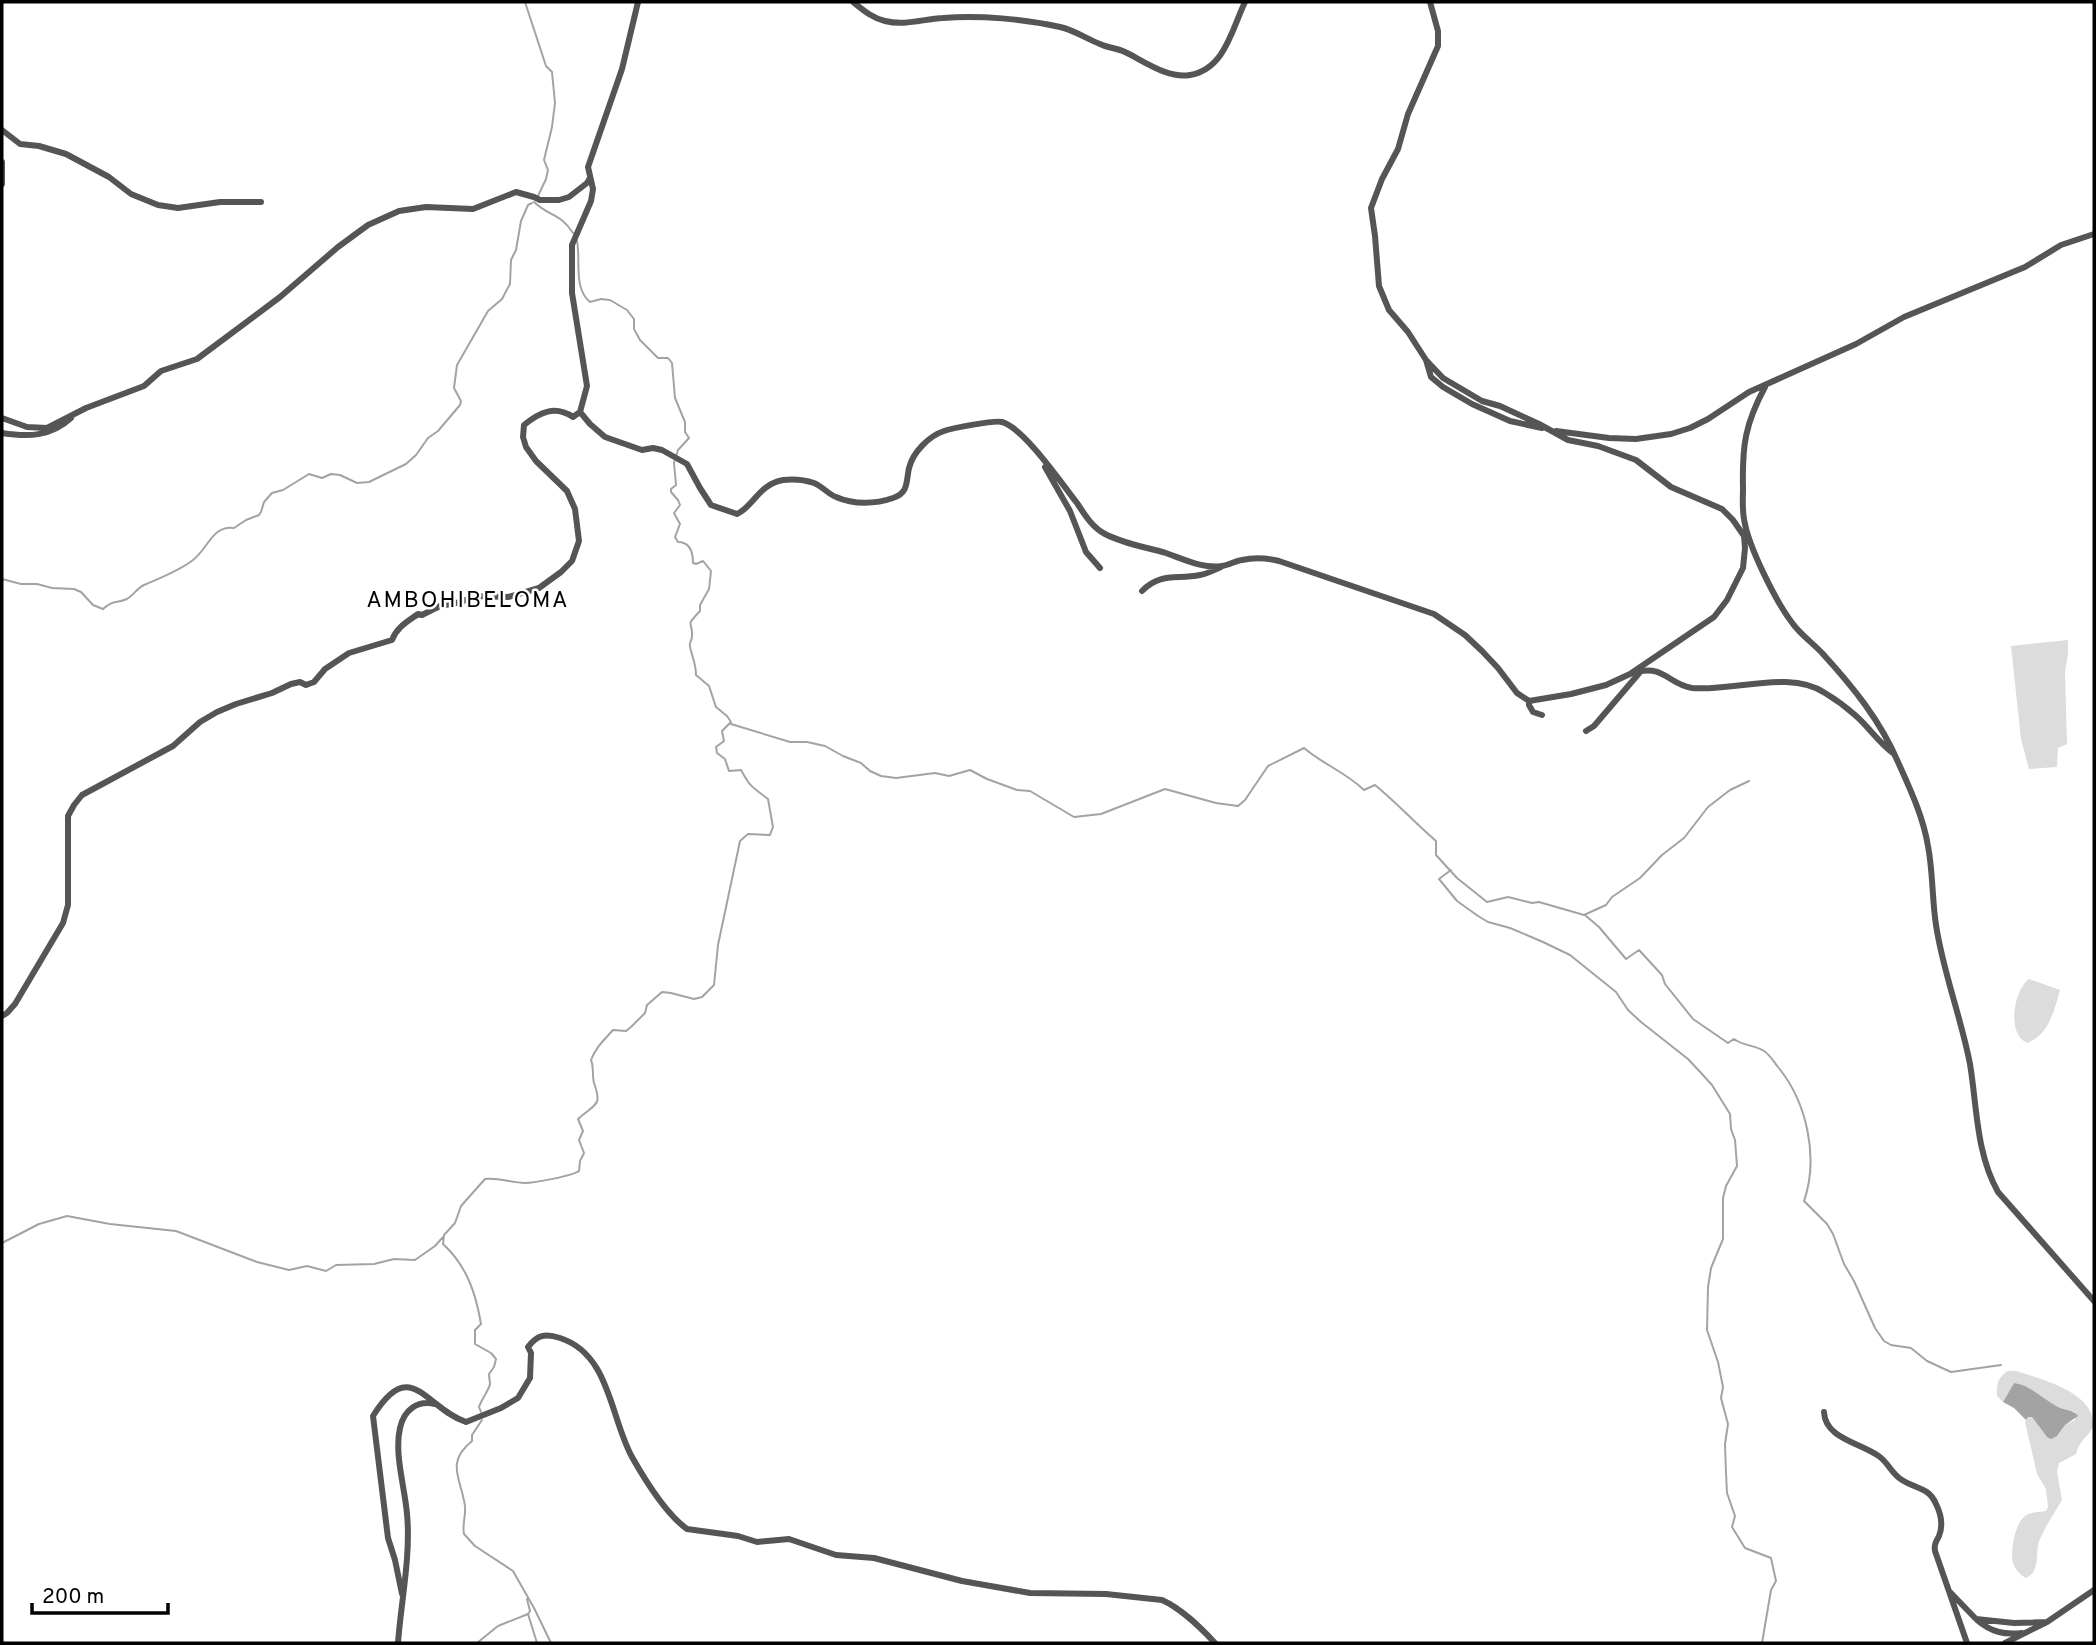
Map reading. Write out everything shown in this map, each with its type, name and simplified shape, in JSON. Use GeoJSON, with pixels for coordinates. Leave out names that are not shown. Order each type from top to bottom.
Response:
{"type":"FeatureCollection","features":[{"type":"Feature","properties":{"kind":"street"},"geometry":{"type":"LineString","coordinates":[[2,1016],[15,1004],[63,923],[68,905],[68,816],[82,796],[173,746],[200,722],[217,712],[291,684],[300,682],[306,685],[314,682],[325,669],[349,653],[392,640],[399,627],[418,614],[422,615],[440,606],[461,603],[475,596],[508,597],[539,588],[572,561],[579,541],[575,509],[567,491],[536,461],[526,447],[524,425],[537,414],[552,410],[563,411],[573,417],[580,412],[587,386],[572,293],[575,237],[592,201],[593,189],[588,167],[622,69],[638,2]]}},
{"type":"Feature","properties":{"kind":"street"},"geometry":{"type":"LineString","coordinates":[[853,2],[881,21],[897,24],[942,18],[972,18],[1014,20],[1063,27],[1163,71],[1188,76],[1215,63],[1223,53],[1245,2]]}},
{"type":"Feature","properties":{"kind":"street"},"geometry":{"type":"LineString","coordinates":[[1430,2],[1438,31],[1438,46],[1408,114],[1398,149],[1371,208],[1379,286],[1382,299],[1426,360],[1431,377],[1472,404],[1510,421],[1609,439],[1636,439],[1690,428],[1744,396],[1856,344],[1904,317],[2025,267],[2062,245],[2094,234]]}},
{"type":"Feature","properties":{"kind":"street"},"geometry":{"type":"LineString","coordinates":[[2,130],[20,144],[66,153],[109,177],[131,194],[158,205],[178,208],[220,202],[261,202]]}},
{"type":"Feature","properties":{"kind":"street"},"geometry":{"type":"LineString","coordinates":[[2,162],[2,184]]}},
{"type":"Feature","properties":{"kind":"street"},"geometry":{"type":"LineString","coordinates":[[2,418],[27,427],[47,428],[78,412],[144,386],[161,371],[197,359],[280,297],[368,225],[399,211],[426,207],[473,209],[516,192],[550,201],[569,197],[590,178]]}},
{"type":"Feature","properties":{"kind":"street"},"geometry":{"type":"LineString","coordinates":[[1630,674],[1714,617],[1727,600],[1743,568],[1745,532],[1742,458],[1745,436],[1754,407],[1765,387]]}},
{"type":"Feature","properties":{"kind":"street"},"geometry":{"type":"LineString","coordinates":[[1744,396],[1752,401],[1754,407]]}},
{"type":"Feature","properties":{"kind":"street"},"geometry":{"type":"LineString","coordinates":[[2,433],[27,437],[45,433],[61,427],[78,412]]}},
{"type":"Feature","properties":{"kind":"street"},"geometry":{"type":"LineString","coordinates":[[580,412],[605,437],[642,450],[662,450],[687,464],[711,505],[737,514],[743,512],[767,486],[780,481],[814,483],[835,497],[852,502],[872,503],[894,498],[902,494],[907,487],[910,465],[929,439],[960,427],[1001,422],[1013,428],[1030,444],[1043,462],[1070,511],[1086,552],[1100,568]]}},
{"type":"Feature","properties":{"kind":"street"},"geometry":{"type":"LineString","coordinates":[[1549,430],[1568,440],[1598,446],[1636,460],[1671,487],[1722,509],[1745,532],[1766,578],[1794,626],[1862,698],[1881,727],[1921,816],[1928,847],[1936,925],[1969,1062],[1983,1154],[1991,1179],[1998,1192],[2094,1301]]}},
{"type":"Feature","properties":{"kind":"street"},"geometry":{"type":"LineString","coordinates":[[1043,462],[1093,526],[1104,533],[1123,542],[1191,562],[1221,567]]}},
{"type":"Feature","properties":{"kind":"street"},"geometry":{"type":"LineString","coordinates":[[1142,592],[1150,583],[1160,578],[1203,575],[1242,560],[1265,558],[1434,614],[1465,635],[1498,668],[1517,693],[1529,701],[1606,685],[1641,671],[1655,670],[1691,688],[1722,689],[1786,681],[1811,685],[1824,692],[1856,715],[1879,742],[1895,754]]}},
{"type":"Feature","properties":{"kind":"street"},"geometry":{"type":"LineString","coordinates":[[1586,731],[1594,726],[1641,671]]}},
{"type":"Feature","properties":{"kind":"street"},"geometry":{"type":"LineString","coordinates":[[1529,701],[1533,712],[1542,715]]}},
{"type":"Feature","properties":{"kind":"street"},"geometry":{"type":"LineString","coordinates":[[402,1594],[388,1538],[373,1416],[383,1401],[397,1388],[421,1391],[458,1420],[466,1422],[502,1408],[521,1395],[530,1378],[531,1353],[528,1347],[542,1334],[550,1334],[576,1345],[598,1372],[632,1457],[662,1503],[680,1525],[687,1529],[738,1536],[757,1542],[789,1539],[836,1555],[874,1558],[962,1581],[1030,1593],[1106,1594],[1161,1600],[1196,1623],[1215,1643]]}},
{"type":"Feature","properties":{"kind":"street"},"geometry":{"type":"LineString","coordinates":[[398,1643],[406,1567],[407,1516],[400,1462],[400,1428],[405,1413],[415,1405],[427,1402],[437,1404]]}},
{"type":"Feature","properties":{"kind":"street"},"geometry":{"type":"LineString","coordinates":[[1824,1412],[1825,1421],[1844,1440],[1872,1451],[1904,1482],[1930,1493],[1936,1503],[1941,1523],[1940,1535],[1934,1546],[1966,1643]]}},
{"type":"Feature","properties":{"kind":"street"},"geometry":{"type":"LineString","coordinates":[[1946,1586],[1954,1598],[1985,1627],[2003,1634],[2028,1632]]}},
{"type":"Feature","properties":{"kind":"street"},"geometry":{"type":"LineString","coordinates":[[2005,1643],[2047,1622],[2094,1590]]}},
{"type":"Feature","properties":{"kind":"street"},"geometry":{"type":"LineString","coordinates":[[1976,1619],[2014,1623],[2047,1622]]}},
{"type":"Feature","properties":{"kind":"shaded area"},"geometry":{"type":"Polygon","coordinates":[[[2068,640],[2065,672],[2067,744],[2058,748],[2057,767],[2029,769],[2021,739],[2011,646],[2068,640]]]}},
{"type":"Feature","properties":{"kind":"shaded area"},"geometry":{"type":"Polygon","coordinates":[[[2029,979],[2060,990],[2046,1028],[2027,1043],[2016,1031],[2014,1012],[2019,992],[2029,979]]]}},
{"type":"Feature","properties":{"kind":"shaded area"},"geometry":{"type":"Polygon","coordinates":[[[2008,1371],[2016,1371],[2064,1388],[2085,1404],[2091,1414],[2093,1426],[2076,1454],[2059,1463],[2057,1472],[2062,1500],[2038,1544],[2036,1566],[2026,1578],[2020,1574],[2012,1560],[2016,1532],[2020,1521],[2026,1515],[2046,1511],[2048,1507],[2046,1489],[2037,1474],[2025,1422],[2028,1417],[2032,1417],[2047,1437],[2057,1436],[2065,1425],[2075,1420],[2075,1412],[2060,1408],[2014,1383],[2003,1402],[1997,1396],[1998,1385],[2008,1371]]]}},
{"type":"Feature","properties":{"kind":"shaded area"},"geometry":{"type":"Polygon","coordinates":[[[2014,1383],[2078,1416],[2065,1425],[2057,1436],[2051,1439],[2047,1437],[2032,1417],[2026,1420],[2003,1402],[2014,1383]]]}},
{"type":"Feature","properties":{"kind":"waterway"},"geometry":{"type":"LineString","coordinates":[[525,2],[546,66],[552,72],[555,103],[544,160],[548,170],[538,196]]}},
{"type":"Feature","properties":{"kind":"waterway"},"geometry":{"type":"LineString","coordinates":[[534,202],[559,218],[573,233]]}},
{"type":"Feature","properties":{"kind":"waterway"},"geometry":{"type":"LineString","coordinates":[[2,579],[21,584],[74,589],[81,592],[93,605],[103,609],[127,599],[142,586],[188,564],[220,530],[234,528],[259,515],[264,502],[272,493],[283,490],[309,474],[322,478],[331,474],[340,475],[357,483],[369,482],[406,464],[460,405],[461,401],[454,388],[457,365],[488,311],[502,299],[510,284],[511,260],[516,250],[521,221],[528,205],[532,203]]}},
{"type":"Feature","properties":{"kind":"waterway"},"geometry":{"type":"LineString","coordinates":[[481,1412],[479,1407],[490,1384],[489,1374],[496,1359],[475,1344],[475,1330],[481,1324],[476,1302],[464,1271],[443,1244],[444,1235],[455,1223],[461,1206],[485,1179],[530,1183],[579,1171],[584,1153],[579,1140],[583,1131],[578,1119],[595,1104],[598,1097],[591,1060],[595,1051],[613,1030],[626,1031],[631,1027],[645,1013],[647,1005],[662,992],[694,999],[702,997],[714,985],[718,945],[740,841],[748,834],[770,835],[773,827],[768,799],[752,786],[741,770],[729,771],[725,759],[717,753],[716,747],[724,741],[722,731],[731,722],[716,707],[709,686],[696,675],[690,647],[690,624],[700,611],[700,605],[709,589],[711,571],[703,561],[693,563],[690,548],[678,542],[675,537],[680,524],[674,513],[680,505],[671,492],[676,485],[674,463],[678,450],[689,438],[675,398],[672,363],[668,358],[658,358],[640,340],[634,329],[634,319],[627,310],[610,300],[590,302],[585,296],[579,282],[577,241]]}},
{"type":"Feature","properties":{"kind":"waterway"},"geometry":{"type":"LineString","coordinates":[[731,724],[790,742],[825,746],[881,776],[896,778],[935,773],[949,776],[970,770],[1017,790],[1030,791],[1074,817],[1101,814],[1165,789],[1238,806],[1268,766],[1304,748],[1364,790],[1375,785],[1436,841],[1436,855],[1457,878],[1487,902],[1508,897],[1532,903],[1539,902],[1584,915],[1606,905],[1612,897],[1640,878],[1662,855],[1684,838],[1708,807],[1730,790],[1749,781]]}},
{"type":"Feature","properties":{"kind":"waterway"},"geometry":{"type":"LineString","coordinates":[[1451,870],[1439,879],[1457,901],[1488,922],[1510,928],[1570,955],[1616,992],[1628,1010],[1641,1022],[1688,1059],[1712,1085],[1730,1114],[1737,1166],[1723,1198],[1723,1239],[1711,1268],[1707,1330],[1718,1362],[1723,1387],[1721,1398],[1728,1424],[1725,1444],[1726,1473],[1727,1493],[1735,1516],[1732,1527],[1745,1548],[1771,1558],[1776,1581],[1771,1590],[1762,1643]]}},
{"type":"Feature","properties":{"kind":"waterway"},"geometry":{"type":"LineString","coordinates":[[1586,916],[1626,959],[1639,950],[1662,975],[1665,984],[1693,1019],[1728,1043],[1734,1039],[1764,1051],[1788,1081],[1808,1131],[1810,1167],[1804,1201],[1833,1234],[1844,1264],[1884,1341],[1891,1345],[1911,1348],[1927,1361],[1951,1372],[2001,1365]]}},
{"type":"Feature","properties":{"kind":"waterway"},"geometry":{"type":"LineString","coordinates":[[2,1243],[39,1224],[67,1216],[176,1231],[257,1262],[289,1270],[307,1266],[326,1271],[336,1265],[374,1264],[394,1259],[415,1260],[443,1237]]}},
{"type":"Feature","properties":{"kind":"waterway"},"geometry":{"type":"LineString","coordinates":[[482,1420],[472,1435],[472,1441],[459,1456],[457,1464],[465,1506],[464,1534],[475,1546],[513,1571],[551,1643]]}},
{"type":"Feature","properties":{"kind":"waterway"},"geometry":{"type":"LineString","coordinates":[[477,1643],[498,1626],[528,1614],[530,1611],[527,1599]]}},
{"type":"Feature","properties":{"kind":"waterway"},"geometry":{"type":"LineString","coordinates":[[528,1614],[537,1643]]}},
{"type":"Feature","properties":{"kind":"district","name":"AMBOHIBELOMA"},"geometry":{"type":"Point","coordinates":[468,601]}}]}
